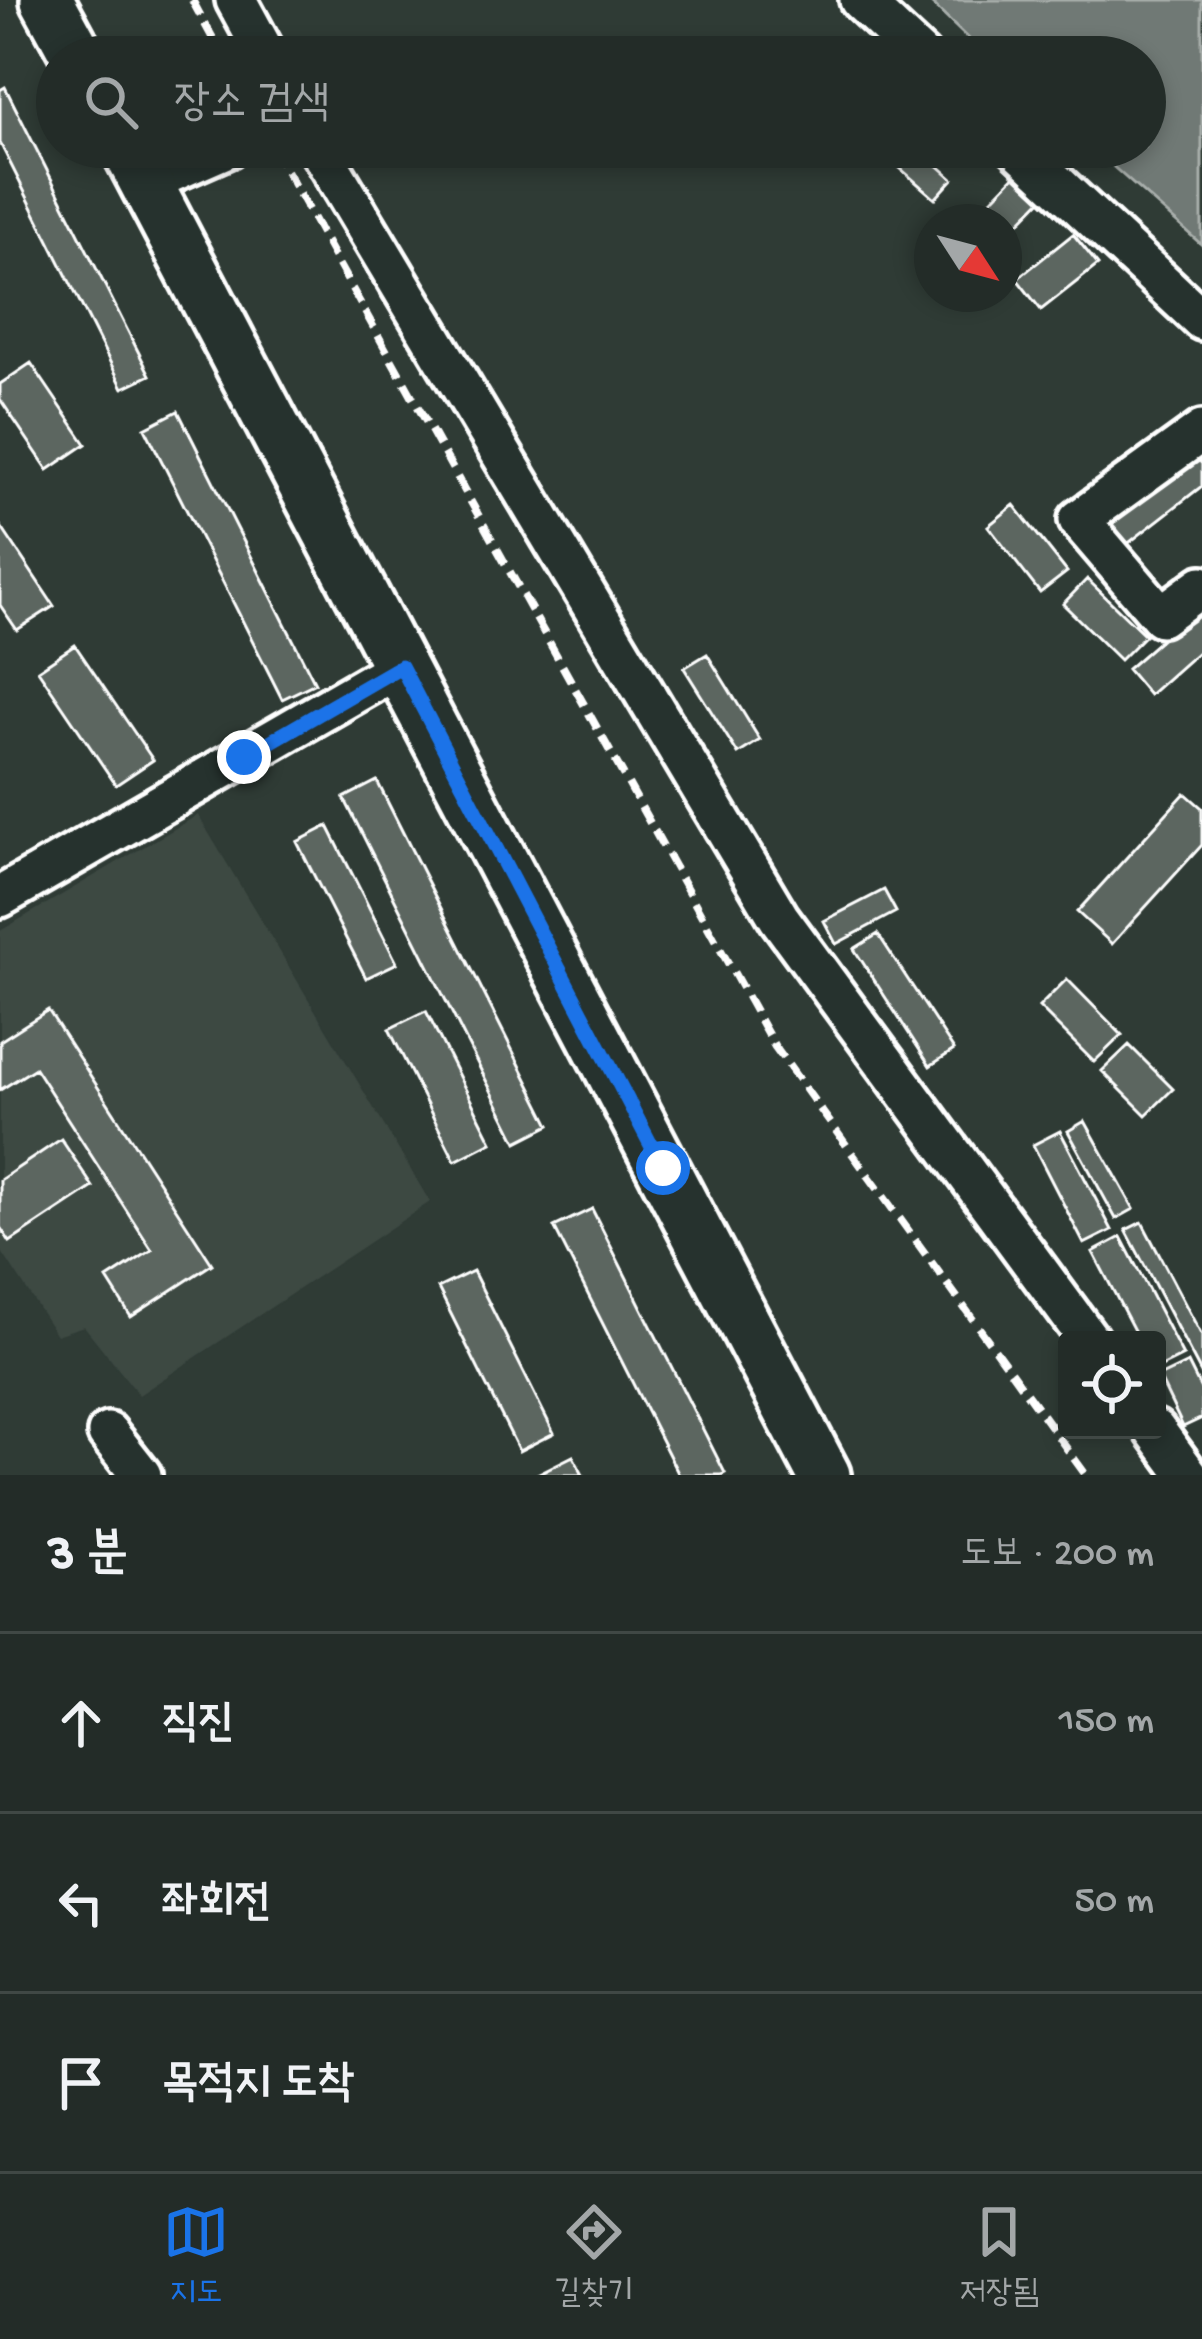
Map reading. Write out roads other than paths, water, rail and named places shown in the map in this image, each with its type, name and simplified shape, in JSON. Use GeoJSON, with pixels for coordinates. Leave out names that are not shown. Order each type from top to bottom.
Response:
{"type":"FeatureCollection","features":[{"type":"Feature","properties":{"kind":"main road"},"geometry":{"type":"LineString","coordinates":[[47,0],[67,36]]}},
{"type":"Feature","properties":{"kind":"main road"},"geometry":{"type":"LineString","coordinates":[[139,168],[401,666],[810,1470]]}},
{"type":"Feature","properties":{"kind":"street"},"geometry":{"type":"LineString","coordinates":[[236,0],[256,36]]}},
{"type":"Feature","properties":{"kind":"street"},"geometry":{"type":"LineString","coordinates":[[860,0],[899,36]]}},
{"type":"Feature","properties":{"kind":"street"},"geometry":{"type":"LineString","coordinates":[[331,168],[779,917],[1082,1331]]}},
{"type":"Feature","properties":{"kind":"street"},"geometry":{"type":"LineString","coordinates":[[1039,168],[1202,320]]}},
{"type":"Feature","properties":{"kind":"street"},"geometry":{"type":"LineString","coordinates":[[1202,430],[1079,520],[1161,616],[1202,586]]}},
{"type":"Feature","properties":{"kind":"street"},"geometry":{"type":"LineString","coordinates":[[3,889],[401,666]]}},
{"type":"Feature","properties":{"kind":"street"},"geometry":{"type":"LineString","coordinates":[[108,1433],[141,1475]]}},
{"type":"Feature","properties":{"kind":"street"},"geometry":{"type":"LineString","coordinates":[[1162,1439],[1188,1475]]}},
{"type":"Feature","properties":{"kind":"railway"},"geometry":{"type":"LineString","coordinates":[[192,0],[212,36]]}},
{"type":"Feature","properties":{"kind":"railway"},"geometry":{"type":"LineString","coordinates":[[285,168],[775,1047],[1086,1475]]}}]}
